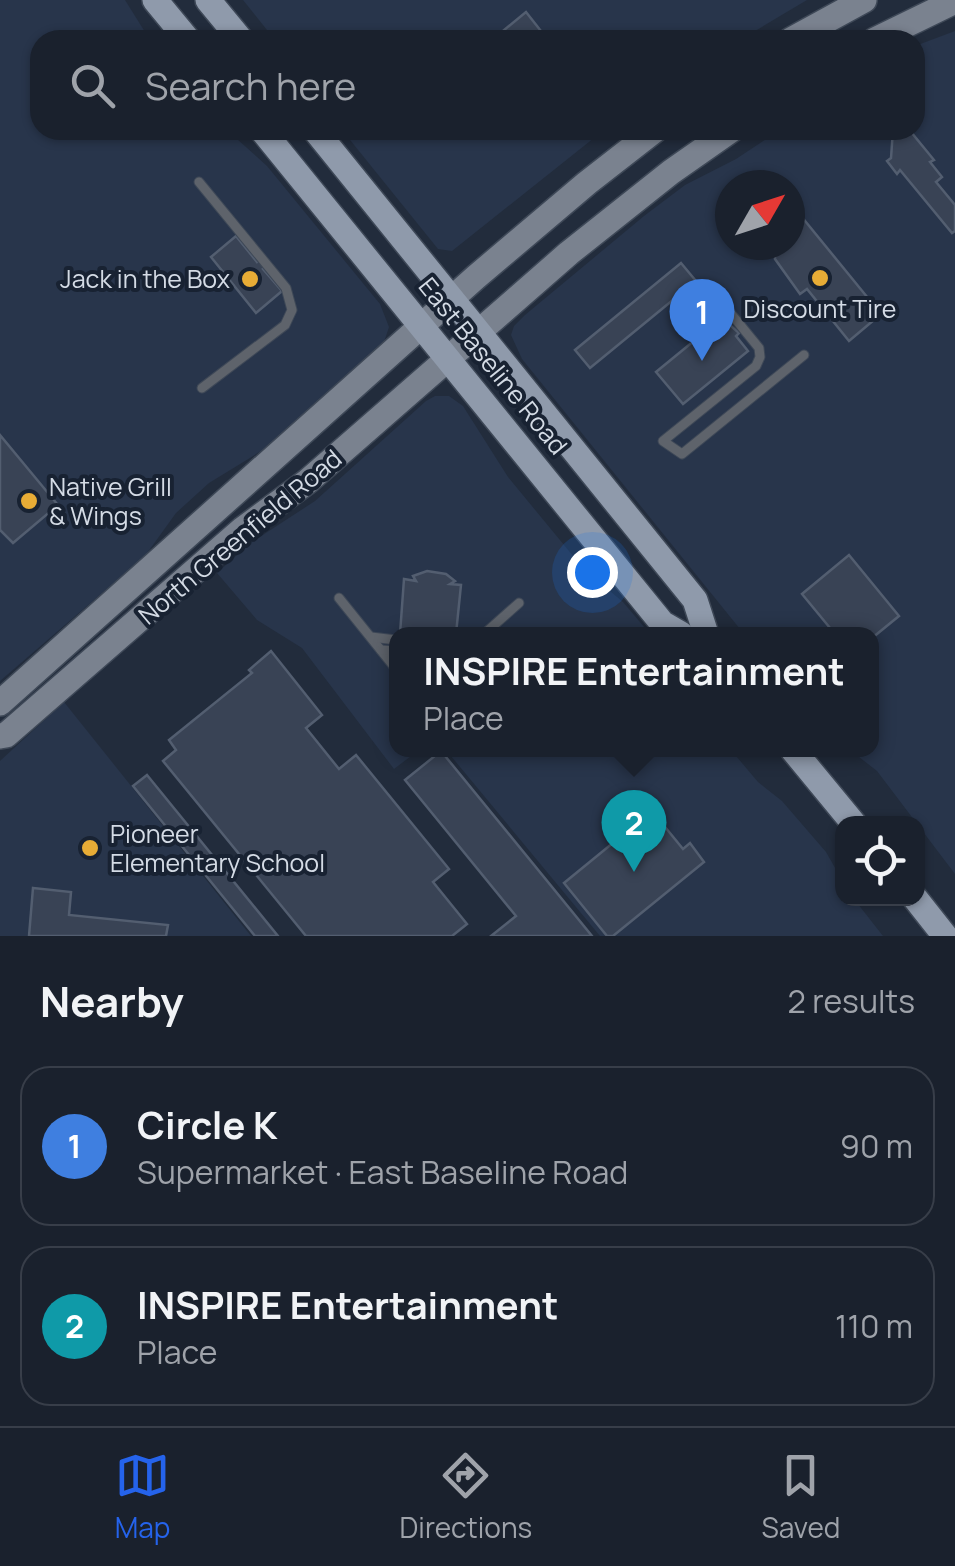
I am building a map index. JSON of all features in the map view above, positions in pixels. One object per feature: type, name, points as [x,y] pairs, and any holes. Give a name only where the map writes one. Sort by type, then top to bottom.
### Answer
[{"type":"main road","points":[[155,0],[180,30]]},
{"type":"main road","points":[[208,0],[233,30]]},
{"type":"main road","points":[[810,30],[864,0]]},
{"type":"main road","points":[[896,30],[955,1]]},
{"type":"main road","name":"East Baseline Road","points":[[270,140],[662,623],[669,627]]},
{"type":"main road","name":"East Baseline Road","points":[[323,140],[695,600],[704,627]]},
{"type":"main road","name":"North Greenfield Road","points":[[0,703],[452,299],[574,193],[642,140]]},
{"type":"main road","name":"North Greenfield Road","points":[[0,736],[6,735],[209,560],[308,481],[625,207],[717,140]]},
{"type":"main road","points":[[180,542],[209,560]]},
{"type":"main road","points":[[67,644],[96,658]]},
{"type":"main road","points":[[799,757],[847,816]]},
{"type":"main road","points":[[922,906],[946,936]]},
{"type":"lane","points":[[198,182],[291,298],[291,317],[285,325],[202,388]]},
{"type":"lane","points":[[710,288],[759,348],[760,357],[756,366],[663,442],[682,454],[804,355]]},
{"type":"lane","points":[[339,598],[389,659]]},
{"type":"lane","points":[[492,627],[520,603]]},
{"type":"lane","points":[[371,638],[389,639]]},
{"type":"lane","points":[[381,650],[389,651]]},
{"type":"shaded area","points":[[0,0],[125,0],[144,30],[30,30],[30,140],[238,140],[267,166],[380,304],[389,327],[384,342],[266,448],[209,483],[176,513],[145,556],[0,681]]},
{"type":"shaded area","points":[[243,0],[807,0],[757,30],[267,30]]},
{"type":"shaded area","points":[[955,31],[955,874],[925,834],[925,816],[911,816],[877,771],[859,757],[879,757],[879,627],[738,627],[522,359],[511,335],[525,315],[685,185],[765,140],[925,140],[925,42]]},
{"type":"shaded area","points":[[350,140],[591,140],[452,251],[438,249]]},
{"type":"shaded area","points":[[449,396],[463,406],[508,477],[583,568],[623,602],[644,627],[389,627],[389,757],[410,757],[394,769],[302,648],[257,620],[217,573],[249,544],[315,501],[426,401]]},
{"type":"shaded area","name":"Pioneer Elementary School","points":[[64,702],[251,936],[0,936],[0,761]]},
{"type":"shaded area","points":[[452,757],[737,757],[826,852],[835,868],[835,906],[859,906],[883,936],[600,936]]},
{"type":"building","points":[[526,12],[540,30],[504,30]]},
{"type":"building","points":[[892,140],[918,140],[942,177],[936,182],[955,205],[955,231],[952,233],[900,170],[897,174],[887,161],[891,158]]},
{"type":"building","name":"Discount Tire","points":[[805,221],[881,314],[849,341],[807,289],[800,294],[776,260],[805,260]]},
{"type":"building","name":"Jack in the Box","points":[[236,236],[266,267],[263,269],[282,291],[256,313],[211,257]]},
{"type":"building","points":[[681,263],[696,281],[590,368],[575,350]]},
{"type":"building","points":[[722,318],[739,333],[736,336],[748,351],[683,404],[656,372]]},
{"type":"building","points":[[0,435],[58,505],[13,543],[0,530]]},
{"type":"building","points":[[849,555],[899,616],[879,632],[879,627],[829,627],[802,594]]},
{"type":"building","points":[[427,571],[446,574],[455,581],[450,584],[461,585],[457,627],[401,627],[404,579],[416,581],[413,576]]},
{"type":"building","points":[[271,651],[322,715],[306,728],[339,769],[356,755],[449,869],[433,882],[467,924],[452,936],[306,936],[163,761],[176,750],[169,740],[252,673],[249,670]]},
{"type":"building","points":[[434,757],[446,757],[592,936],[491,936],[516,916],[405,780]]},
{"type":"building","points":[[147,775],[278,936],[255,936],[133,786]]},
{"type":"building","points":[[652,811],[683,849],[690,843],[704,862],[613,936],[607,936],[564,883]]},
{"type":"building","points":[[33,888],[71,892],[69,915],[168,925],[166,936],[29,936]]},
{"type":"place","name":"Discount Tire","points":[[820,278]]},
{"type":"place","name":"Jack in the Box","points":[[250,279]]},
{"type":"place","name":"Circle K","points":[[702,361]]},
{"type":"place","name":"Native Grill & Wings","points":[[29,501]]},
{"type":"place","name":"Pioneer Elementary School","points":[[90,848]]},
{"type":"place","name":"INSPIRE Entertainment","points":[[634,872]]}]
